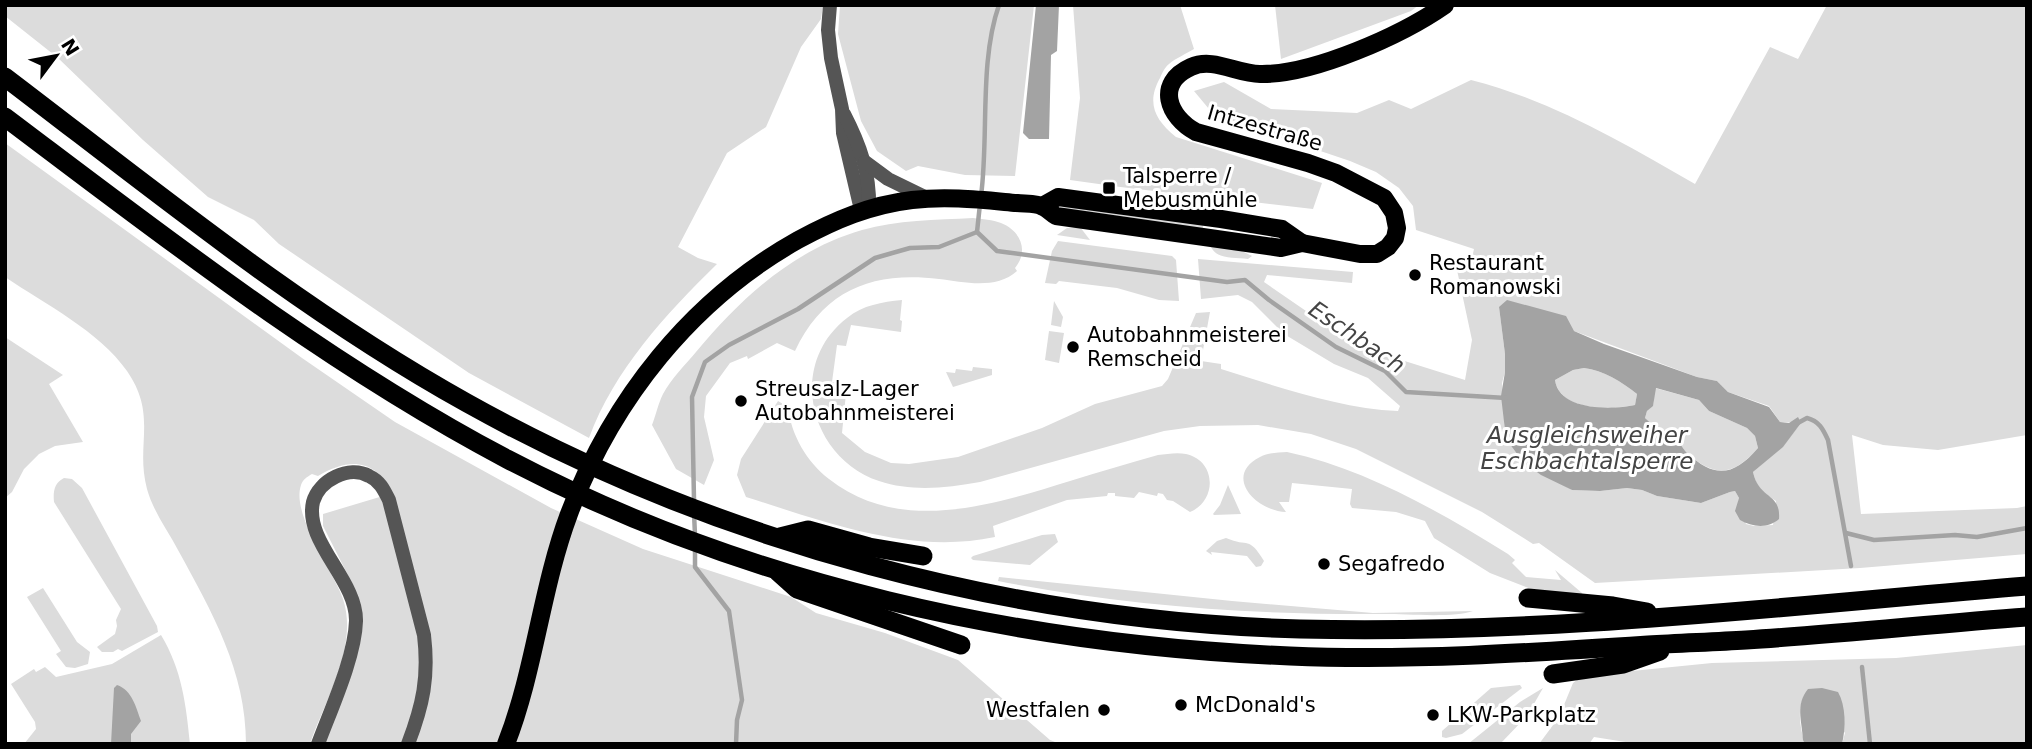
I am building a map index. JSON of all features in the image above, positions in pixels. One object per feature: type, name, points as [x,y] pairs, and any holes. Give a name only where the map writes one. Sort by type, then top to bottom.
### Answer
[{"type":"highway","points":[[5,77],[240,254],[407,368],[467,404],[678,502],[878,567],[958,587],[1096,612],[1297,629],[1497,627],[1676,617],[2027,586]]},
{"type":"highway","points":[[5,117],[222,280],[321,348],[392,394],[511,461],[667,530],[736,556],[869,595],[1004,625],[1109,641],[1294,656],[1499,655],[1745,640],[2027,617]]},
{"type":"highway","points":[[779,537],[808,530],[869,547],[923,556]]},
{"type":"highway","points":[[772,567],[797,589],[961,645]]},
{"type":"highway","points":[[1528,598],[1613,606],[1676,617]]},
{"type":"highway","points":[[1553,674],[1623,664],[1682,643]]},
{"type":"main road","name":"Intzestraße","points":[[928,198],[981,199],[1042,206],[1056,216],[1281,248],[1302,243],[1369,254],[1385,250],[1396,233],[1397,222],[1391,206],[1374,191],[1327,170],[1190,129],[1180,122],[1171,110],[1169,95],[1173,82],[1185,70],[1196,65],[1219,65],[1259,74],[1322,62],[1384,39],[1445,5]]},
{"type":"main road","points":[[506,744],[523,694],[557,551],[569,514],[600,443],[628,398],[671,343],[726,290],[784,248],[820,228],[865,209],[928,198]]},
{"type":"street","points":[[830,5],[828,30],[842,109],[843,133],[865,209]]},
{"type":"street","points":[[842,109],[865,162],[870,185],[865,209]]},
{"type":"street","points":[[865,162],[888,179],[928,198]]},
{"type":"street","points":[[318,744],[353,642],[356,620],[354,606],[346,588],[318,536],[313,519],[313,502],[320,489],[331,478],[355,472],[368,474],[380,483],[389,500],[424,635],[425,688],[408,744]]},
{"type":"shaded area","points":[[5,5],[823,5],[821,19],[801,47],[766,127],[727,153],[678,247],[717,264],[643,344],[612,389],[589,438],[469,373],[279,244],[254,220],[208,197],[143,140],[58,58],[5,16]]},
{"type":"shaded area","points":[[840,5],[1034,5],[1015,176],[965,175],[918,166],[906,171],[877,151],[861,121],[838,34]]},
{"type":"shaded area","points":[[1073,5],[1180,5],[1194,49],[1172,62],[1163,72],[1153,103],[1158,117],[1176,137],[1322,183],[1313,209],[1070,180],[1080,98]]},
{"type":"shaded area","points":[[1275,5],[1419,5],[1411,11],[1281,59]]},
{"type":"shaded area","points":[[1827,5],[2027,5],[2027,435],[1938,450],[1883,445],[1852,435],[1861,514],[2027,506],[2027,554],[1860,568],[1595,583],[1539,543],[1533,544],[1482,512],[1356,449],[1311,434],[1258,425],[1200,426],[1164,431],[980,482],[929,488],[904,487],[879,481],[855,469],[836,452],[822,432],[814,408],[812,384],[817,360],[828,338],[847,318],[860,310],[880,303],[902,300],[901,332],[851,325],[846,346],[837,345],[832,382],[842,383],[841,391],[846,393],[842,433],[865,452],[891,463],[909,464],[958,457],[1042,428],[1095,404],[1162,386],[1168,379],[1196,313],[1210,312],[1201,361],[1221,364],[1221,369],[1309,396],[1353,406],[1398,411],[1400,406],[1368,378],[1334,364],[1284,334],[1252,302],[1238,295],[1201,299],[1198,259],[1353,272],[1352,283],[1267,275],[1264,282],[1357,346],[1465,380],[1472,340],[1457,270],[1471,262],[1474,249],[1416,230],[1413,206],[1399,188],[1376,172],[1214,115],[1194,91],[1224,82],[1271,109],[1357,113],[1389,100],[1411,109],[1471,80],[1559,111],[1695,184],[1770,47],[1798,59]],"holes":[[[1499,307],[1574,331],[1697,377],[1717,381],[1728,392],[1769,406],[1780,422],[1801,423],[1783,446],[1753,472],[1761,489],[1776,501],[1773,525],[1746,524],[1735,491],[1701,503],[1627,488],[1572,490],[1523,462],[1509,443],[1505,430],[1502,383],[1505,354]]]},
{"type":"shaded area","points":[[5,143],[395,422],[551,508],[643,549],[791,597],[816,613],[885,633],[958,660],[1050,740],[1060,744],[324,744],[332,721],[356,591],[323,526],[323,514],[393,493],[378,473],[369,467],[350,464],[318,476],[308,476],[302,483],[300,497],[307,527],[338,587],[347,616],[344,652],[333,687],[310,744],[246,744],[240,692],[225,643],[147,489],[143,458],[144,416],[136,387],[127,371],[102,343],[5,277]]},
{"type":"shaded area","points":[[1068,206],[1203,224],[1203,229],[1058,209]]},
{"type":"shaded area","points":[[973,218],[998,222],[1014,231],[1022,248],[1022,255],[1015,268],[1017,271],[1009,277],[990,283],[915,277],[893,278],[853,289],[821,312],[795,351],[777,343],[748,359],[747,356],[730,363],[706,396],[704,417],[714,460],[704,485],[676,469],[652,425],[661,398],[670,383],[713,332],[770,278],[813,250],[862,230],[903,222]]},
{"type":"shaded area","points":[[1080,227],[1090,240],[1057,235],[1067,228]]},
{"type":"shaded area","points":[[1058,241],[1172,256],[1176,260],[1179,301],[1159,300],[1117,288],[1059,281],[1056,284],[1045,283],[1052,251]]},
{"type":"shaded area","points":[[1210,245],[1238,249],[1252,256],[1248,259],[1226,257],[1216,253]]},
{"type":"shaded area","points":[[1054,301],[1063,317],[1061,327],[1051,325]]},
{"type":"shaded area","points":[[1049,331],[1064,333],[1059,363],[1045,360]]},
{"type":"shaded area","points":[[5,337],[63,375],[49,384],[83,442],[55,446],[39,454],[24,469],[12,492],[5,498]]},
{"type":"shaded area","points":[[973,367],[992,369],[992,375],[953,387],[946,372],[955,373],[956,369],[972,371]]},
{"type":"shaded area","points":[[1584,368],[1605,374],[1637,394],[1635,405],[1601,408],[1566,398],[1555,380],[1573,370]]},
{"type":"shaded area","points":[[1655,388],[1699,400],[1709,411],[1747,428],[1755,436],[1758,448],[1733,468],[1716,470],[1707,467],[1687,453],[1673,435],[1645,418],[1653,405]]},
{"type":"shaded area","points":[[778,401],[788,407],[796,438],[821,472],[857,496],[886,506],[916,511],[979,506],[1158,455],[1176,453],[1186,454],[1204,464],[1210,482],[1209,491],[1199,507],[1190,512],[1158,493],[1157,496],[1139,492],[1134,498],[1108,493],[1107,496],[1067,500],[993,526],[995,537],[963,541],[931,542],[869,533],[746,497],[737,475],[741,459]]},
{"type":"shaded area","points":[[1287,452],[1345,469],[1402,494],[1508,554],[1515,560],[1512,563],[1526,577],[1561,580],[1555,570],[1582,593],[1583,597],[1534,590],[1490,573],[1434,538],[1425,521],[1396,512],[1352,508],[1352,489],[1292,483],[1289,502],[1279,502],[1286,512],[1263,505],[1247,491],[1244,473],[1249,464],[1260,457],[1270,453]]},
{"type":"shaded area","points":[[64,478],[72,479],[82,488],[157,626],[158,632],[122,651],[118,649],[102,652],[97,647],[115,634],[116,620],[121,609],[54,502],[55,488]]},
{"type":"shaded area","points":[[1228,485],[1241,514],[1214,515],[1213,514]]},
{"type":"shaded area","points":[[1055,534],[1058,542],[1030,565],[971,558],[1042,535]]},
{"type":"shaded area","points":[[1226,538],[1255,548],[1264,561],[1261,566],[1256,567],[1247,556],[1211,552],[1212,555],[1206,551],[1217,541]]},
{"type":"shaded area","points":[[999,577],[1373,613],[1473,611],[1443,615],[1238,611],[1094,597],[998,581]]},
{"type":"shaded area","points":[[43,588],[77,642],[90,652],[88,664],[75,668],[66,667],[56,654],[61,651],[27,597]]},
{"type":"shaded area","points":[[161,635],[178,674],[185,701],[190,744],[24,744],[36,729],[35,722],[11,684],[34,669],[36,672],[45,667],[56,677],[112,664]]},
{"type":"shaded area","points":[[2027,645],[2027,744],[1842,744],[1845,733],[1809,689],[1800,708],[1805,744],[1638,744],[1594,737],[1589,744],[1539,744],[1559,717],[1573,683],[1582,676],[1712,663],[1896,658]]},
{"type":"shaded area","points":[[1520,685],[1522,688],[1462,734],[1442,737],[1442,731],[1491,688]]},
{"type":"shaded area","points":[[1543,688],[1527,716],[1500,744],[1468,744],[1520,702]]},
{"type":"water","points":[[1036,5],[1059,5],[1057,51],[1051,55],[1049,139],[1029,139],[1023,133]]},
{"type":"water","name":"Ausgleichsweiher Eschbachtalsperre","points":[[1507,300],[1566,316],[1574,331],[1697,377],[1717,381],[1728,392],[1769,407],[1780,422],[1789,423],[1798,417],[1801,423],[1783,447],[1753,472],[1760,487],[1777,504],[1779,519],[1760,526],[1740,520],[1735,511],[1739,498],[1735,491],[1701,503],[1627,488],[1572,490],[1541,475],[1523,462],[1509,443],[1505,430],[1501,396],[1505,354],[1499,307]],"holes":[[[1584,368],[1605,374],[1637,394],[1635,405],[1613,408],[1588,406],[1566,398],[1555,380],[1573,370]],[[1656,388],[1699,400],[1709,411],[1747,428],[1755,436],[1758,448],[1732,469],[1724,471],[1707,467],[1687,453],[1673,435],[1645,418],[1647,411],[1653,406]]]},
{"type":"water","points":[[117,685],[130,695],[141,721],[131,734],[131,744],[111,744],[114,688]]},
{"type":"water","points":[[1822,688],[1838,692],[1841,698],[1844,717],[1842,744],[1805,744],[1803,740],[1800,713],[1804,695],[1808,689]]},
{"type":"waterway","name":"Eschbach","points":[[981,196],[989,50],[999,5]]},
{"type":"waterway","name":"Eschbach","points":[[980,204],[977,232],[997,251],[1227,282],[1245,280],[1336,347],[1385,371],[1406,392],[1506,398]]},
{"type":"waterway","points":[[694,500],[692,397],[705,362],[729,345],[798,309],[875,258],[910,248],[939,247],[977,232]]},
{"type":"waterway","name":"Eschbach","points":[[1796,424],[1807,418],[1811,419],[1820,426],[1828,440],[1851,566]]},
{"type":"waterway","points":[[694,513],[695,535]]},
{"type":"waterway","points":[[1846,533],[1874,540],[1955,535],[1977,537],[2027,528]]},
{"type":"waterway","points":[[695,548],[695,567],[729,611],[742,700],[737,720],[736,744]]},
{"type":"waterway","name":"Eschbach","points":[[1862,667],[1870,744]]},
{"type":"place","name":"Talsperre / Mebusmühle","points":[[1109,188]]},
{"type":"place","name":"Restaurant Romanowski","points":[[1415,275]]},
{"type":"place","name":"Autobahnmeisterei Remscheid","points":[[1073,347]]},
{"type":"place","name":"Streusalz-Lager Autobahnmeisterei","points":[[741,401]]},
{"type":"place","name":"Segafredo","points":[[1324,564]]},
{"type":"place","name":"McDonald's","points":[[1181,705]]},
{"type":"place","name":"Westfalen","points":[[1104,710]]},
{"type":"place","name":"LKW-Parkplatz","points":[[1433,715]]}]
